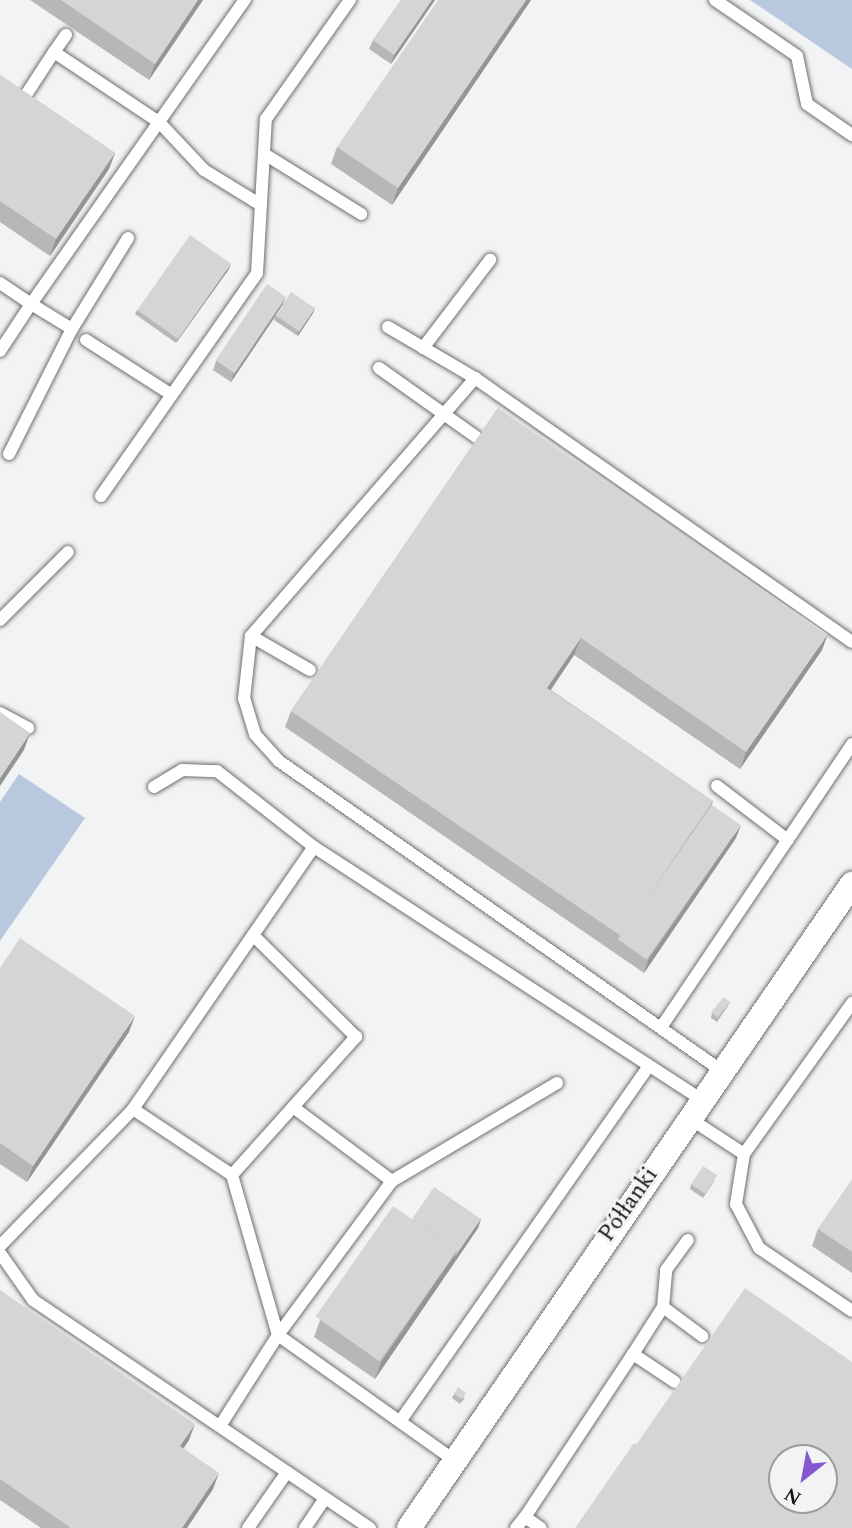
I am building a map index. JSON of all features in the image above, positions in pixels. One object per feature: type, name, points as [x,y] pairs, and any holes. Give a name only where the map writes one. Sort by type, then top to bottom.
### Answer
[{"type":"street","name":"Półłanki","points":[[409,1528],[852,884]]},
{"type":"lane","points":[[0,351],[245,0]]},
{"type":"lane","points":[[101,496],[169,393],[257,273],[266,155],[266,119],[350,0]]},
{"type":"lane","points":[[715,0],[797,56],[807,104],[852,135]]},
{"type":"lane","points":[[22,101],[66,36]]},
{"type":"lane","points":[[54,52],[159,122],[204,170],[261,205]]},
{"type":"lane","points":[[266,155],[361,214]]},
{"type":"lane","points":[[9,454],[72,329],[128,238]]},
{"type":"lane","points":[[423,348],[491,260]]},
{"type":"lane","points":[[0,283],[72,329]]},
{"type":"lane","points":[[387,327],[475,378],[852,642]]},
{"type":"lane","points":[[86,340],[169,393]]},
{"type":"lane","points":[[379,368],[476,437]]},
{"type":"lane","points":[[475,378],[251,636],[244,699],[255,734],[279,761],[662,1026],[722,1071]]},
{"type":"lane","points":[[0,620],[68,552]]},
{"type":"lane","points":[[251,636],[310,670]]},
{"type":"lane","points":[[0,713],[28,728]]},
{"type":"lane","points":[[662,1026],[852,744]]},
{"type":"lane","points":[[154,787],[182,770],[217,771],[314,847],[649,1066],[744,1154]]},
{"type":"lane","points":[[717,786],[788,840]]},
{"type":"lane","points":[[0,1246],[133,1109],[314,847]]},
{"type":"lane","points":[[232,1175],[356,1037],[254,935]]},
{"type":"lane","points":[[852,1003],[744,1154],[736,1204],[759,1248],[852,1311]]},
{"type":"lane","points":[[401,1420],[649,1066]]},
{"type":"lane","points":[[220,1426],[278,1335],[392,1181],[557,1083]]},
{"type":"lane","points":[[293,1107],[392,1181]]},
{"type":"lane","points":[[133,1109],[232,1175],[278,1335],[454,1460]]},
{"type":"lane","points":[[516,1528],[663,1307],[666,1270],[688,1240]]},
{"type":"lane","points":[[0,1253],[33,1300],[370,1528]]},
{"type":"lane","points":[[663,1307],[702,1336]]},
{"type":"lane","points":[[634,1354],[675,1382]]},
{"type":"lane","points":[[248,1528],[287,1472]]},
{"type":"lane","points":[[305,1528],[325,1498]]},
{"type":"lane","points":[[524,1517],[541,1528]]},
{"type":"shaded area","points":[[750,0],[852,0],[852,69]]},
{"type":"shaded area","points":[[19,774],[85,818],[0,941],[0,802]]},
{"type":"building","points":[[61,0],[198,0],[155,64]]},
{"type":"building","points":[[401,0],[432,0],[394,55],[373,40]]},
{"type":"building","points":[[438,0],[526,0],[398,188],[337,147]]},
{"type":"building","points":[[0,75],[115,153],[56,239],[0,201]]},
{"type":"building","points":[[190,235],[231,264],[178,339],[137,310]]},
{"type":"building","points":[[267,284],[286,297],[235,373],[216,360]]},
{"type":"building","points":[[291,292],[315,308],[299,331],[275,315]]},
{"type":"building","points":[[498,408],[828,634],[746,752],[581,638],[547,688],[713,801],[621,936],[291,711]]},
{"type":"building","points":[[0,712],[30,733],[0,778]]},
{"type":"building","points":[[712,805],[741,825],[647,959],[618,939]]},
{"type":"building","points":[[20,938],[135,1016],[33,1166],[0,1143],[0,968]]},
{"type":"building","points":[[724,997],[730,1002],[717,1017],[711,1012]]},
{"type":"building","points":[[703,1166],[717,1175],[705,1194],[691,1184]]},
{"type":"building","points":[[852,1180],[852,1252],[818,1229]]},
{"type":"building","points":[[434,1187],[481,1219],[454,1258],[457,1251],[412,1219]]},
{"type":"building","points":[[393,1206],[457,1251],[379,1361],[316,1317]]},
{"type":"building","points":[[745,1288],[852,1362],[852,1528],[757,1528],[636,1445]]},
{"type":"building","points":[[0,1290],[195,1424],[180,1446],[219,1473],[182,1528],[71,1528],[0,1479]]},
{"type":"building","points":[[458,1387],[466,1393],[462,1399],[454,1394]]},
{"type":"building","points":[[634,1443],[757,1528],[575,1528]]}]
